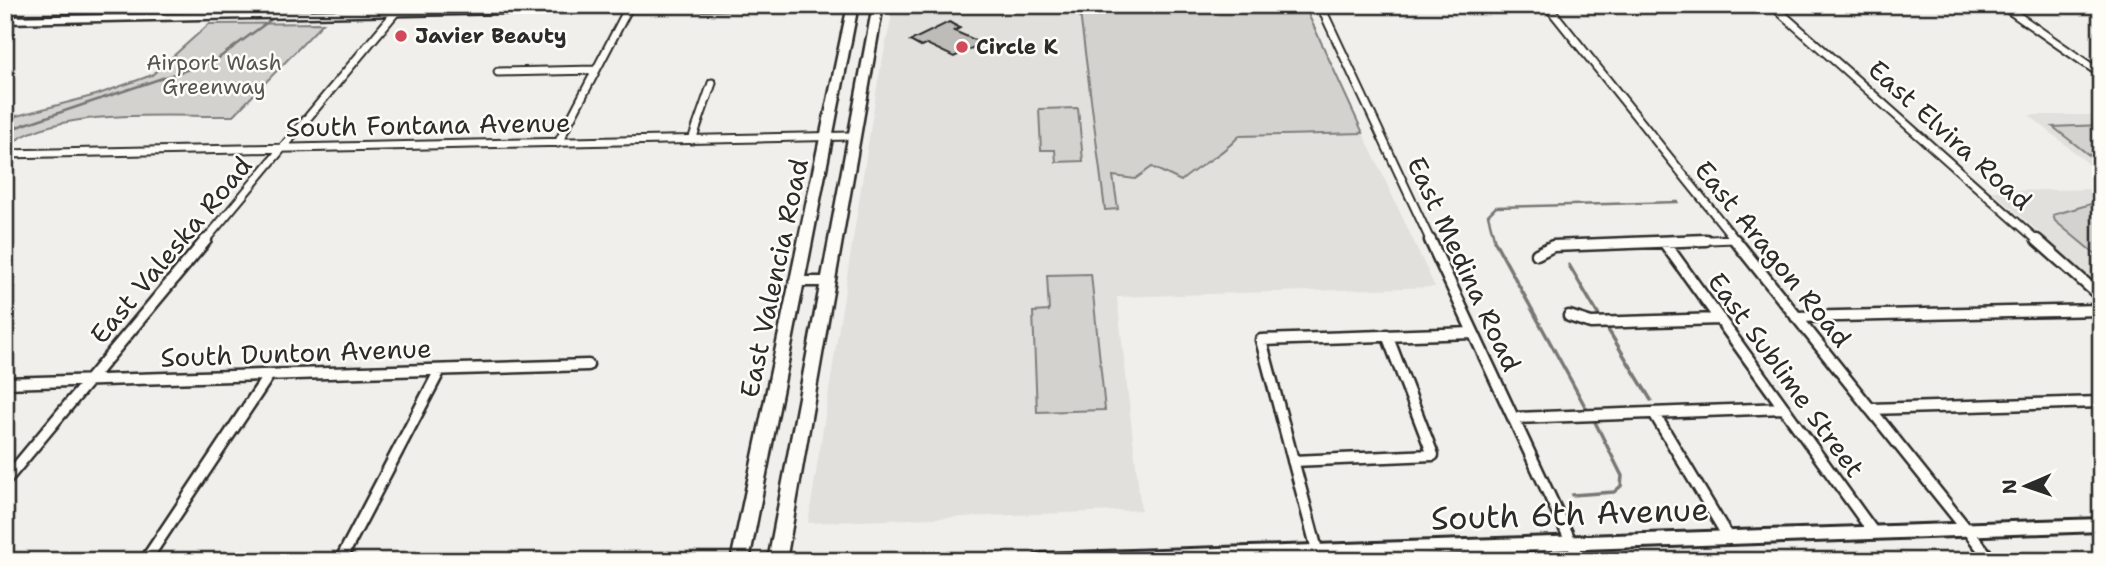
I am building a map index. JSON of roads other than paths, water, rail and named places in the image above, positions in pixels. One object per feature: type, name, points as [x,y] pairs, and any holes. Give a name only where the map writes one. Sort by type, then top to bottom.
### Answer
[{"type":"main road","points":[[5,20],[762,5]]},
{"type":"main road","name":"East Valencia Road","points":[[740,561],[829,136],[853,5]]},
{"type":"main road","name":"East Valencia Road","points":[[777,561],[852,136],[878,5]]},
{"type":"main road","points":[[798,282],[826,281]]},
{"type":"street","name":"East Medina Road","points":[[1320,5],[1580,561]]},
{"type":"street","name":"East Aragon Road","points":[[1547,5],[1992,561]]},
{"type":"street","name":"East Elvira Road","points":[[1772,5],[2101,297]]},
{"type":"street","points":[[2002,5],[2101,74]]},
{"type":"street","points":[[558,143],[628,9]]},
{"type":"street","name":"East Valeska Road","points":[[5,481],[395,13]]},
{"type":"street","points":[[498,72],[596,70]]},
{"type":"street","points":[[692,140],[712,83]]},
{"type":"street","name":"South Fontana Avenue","points":[[5,154],[852,136]]},
{"type":"street","points":[[1537,254],[1553,246],[1734,239]]},
{"type":"street","name":"East Sublime Street","points":[[1664,242],[1874,533]]},
{"type":"street","points":[[1796,317],[2101,310]]},
{"type":"street","points":[[1569,316],[1591,323],[1720,319]]},
{"type":"street","points":[[1317,550],[1261,340],[1473,333]]},
{"type":"street","points":[[1293,461],[1433,456],[1387,335]]},
{"type":"street","name":"South Dunton Avenue","points":[[5,383],[588,365]]},
{"type":"street","points":[[340,561],[440,370]]},
{"type":"street","points":[[145,561],[269,375]]},
{"type":"street","points":[[1870,409],[2101,402]]},
{"type":"street","points":[[1513,418],[1784,408]]},
{"type":"street","points":[[1654,413],[1728,537]]},
{"type":"street","name":"South 6th Avenue","points":[[1041,561],[2101,525]]},
{"type":"waterway","points":[[5,131],[216,60],[291,5]]},
{"type":"waterway","points":[[1495,242],[1488,215],[1496,207],[1678,202]]},
{"type":"waterway","points":[[1495,242],[1586,408]]},
{"type":"waterway","points":[[1569,265],[1599,316]]},
{"type":"waterway","points":[[1607,328],[1651,400]]},
{"type":"waterway","points":[[1572,495],[1614,492],[1621,486],[1622,476],[1595,422]]},
{"type":"place","name":"Javier Beauty","points":[[401,36]]},
{"type":"place","name":"Circle K","points":[[962,47]]},
{"type":"park label","name":"Airport Wash Greenway","points":[[214,75]]}]
